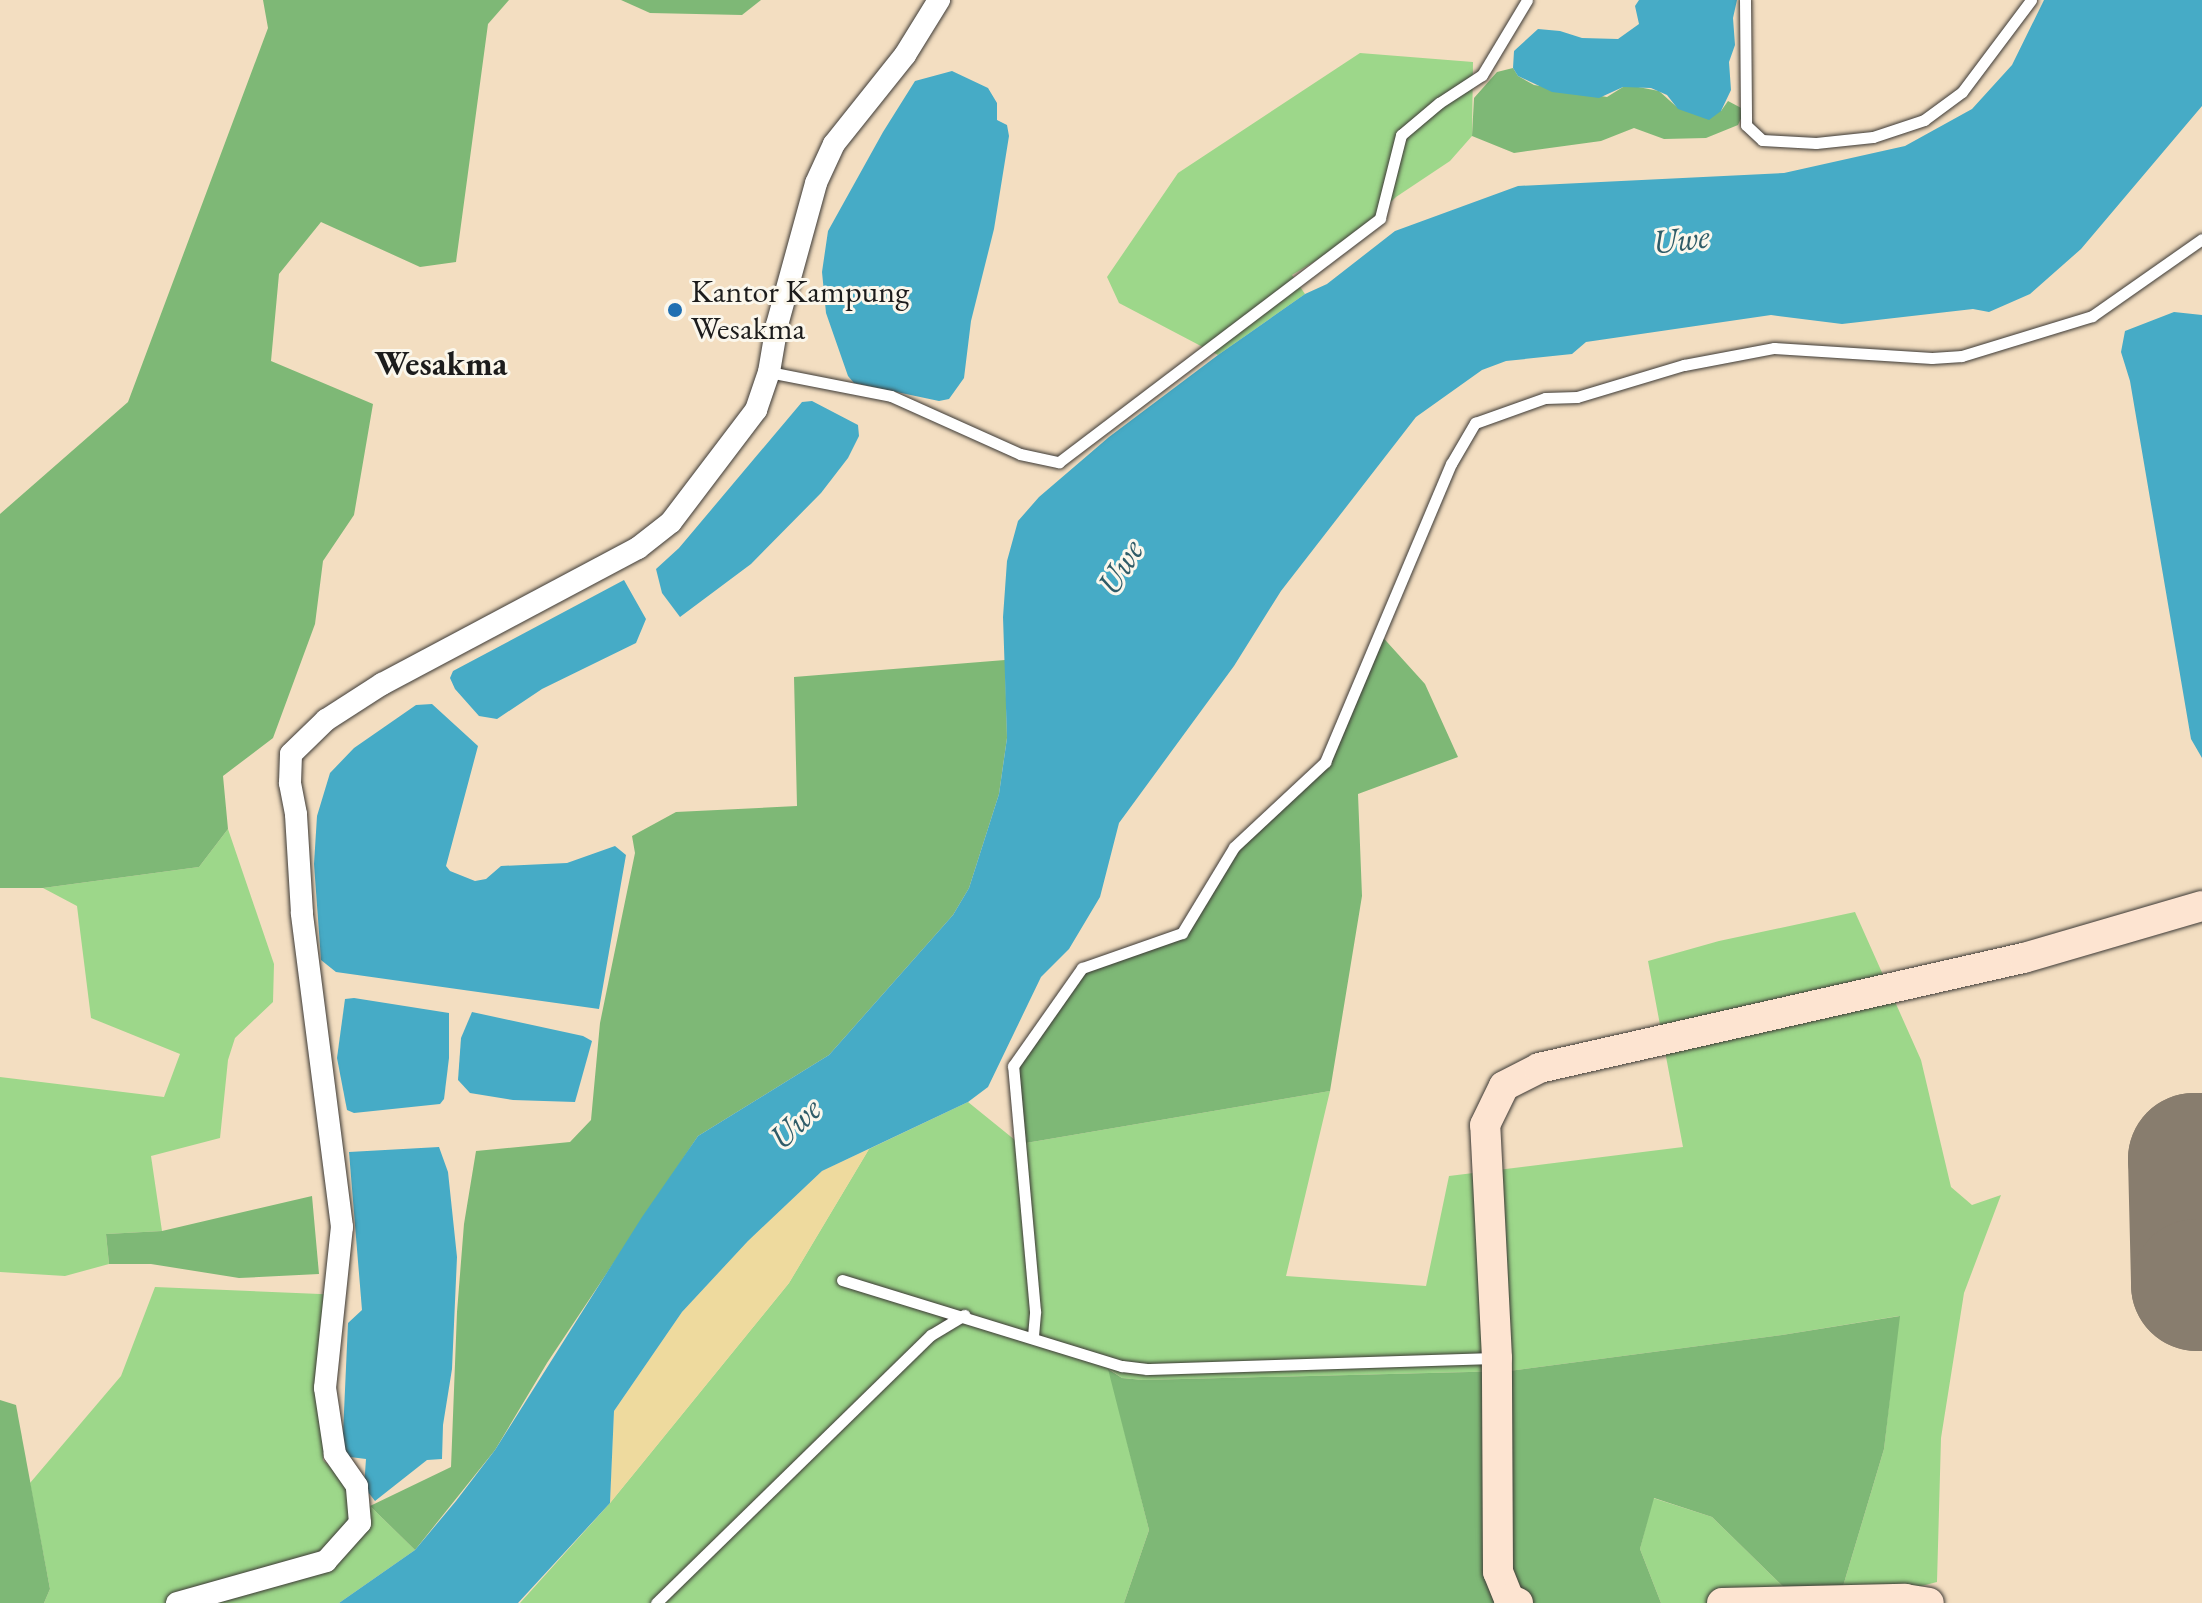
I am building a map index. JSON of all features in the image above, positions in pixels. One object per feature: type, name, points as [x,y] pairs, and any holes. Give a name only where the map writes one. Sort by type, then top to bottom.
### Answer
[{"type":"main road","points":[[1518,1603],[1509,1599],[1498,1572],[1497,1358],[1485,1125],[1504,1086],[1539,1068],[2024,958],[2202,906]]},
{"type":"main road","points":[[1722,1603],[1905,1599],[1929,1603]]},
{"type":"street","points":[[177,1603],[326,1561],[360,1523],[357,1486],[335,1454],[325,1388],[340,1269],[342,1227],[302,913],[296,814],[290,783],[291,754],[326,720],[382,684],[638,548],[671,522],[756,410],[769,372],[777,325],[816,183],[834,144],[905,55],[939,0]]},
{"type":"lane","points":[[769,372],[891,396],[1020,454],[1059,462],[1380,218],[1401,135],[1439,103],[1482,75],[1527,0]]},
{"type":"lane","points":[[1745,0],[1746,125],[1762,140],[1816,143],[1873,137],[1924,120],[1962,92],[2031,0]]},
{"type":"lane","points":[[1033,1336],[1035,1311],[1013,1066],[1082,968],[1182,933],[1234,847],[1325,762],[1444,478],[1475,423],[1545,398],[1577,397],[1670,369],[1774,348],[1932,358],[1962,356],[2092,316],[2202,239]]},
{"type":"lane","points":[[842,1280],[1033,1336],[1122,1366],[1147,1369],[1497,1358]]},
{"type":"lane","points":[[656,1603],[931,1335],[964,1315]]},
{"type":"green space","points":[[263,0],[509,0],[488,24],[456,262],[420,267],[321,222],[279,274],[271,361],[373,404],[354,515],[323,561],[315,624],[273,738],[223,776],[228,829],[199,867],[43,888],[0,888],[0,514],[128,402],[268,28]]},
{"type":"green space","points":[[621,0],[761,0],[742,15],[650,13]]},
{"type":"green space","points":[[1360,53],[1473,62],[1472,136],[1450,161],[1396,197],[1352,239],[1292,275],[1305,294],[1218,355],[1119,303],[1107,277],[1178,173]]},
{"type":"green space","points":[[1513,68],[1518,76],[1534,85],[1607,97],[1623,87],[1633,86],[1659,91],[1679,109],[1721,111],[1728,101],[1745,110],[1738,125],[1706,138],[1664,139],[1634,128],[1601,141],[1514,153],[1472,136],[1474,98],[1497,72]]},
{"type":"green space","points":[[1378,632],[1425,684],[1458,757],[1358,794],[1362,896],[1330,1091],[1020,1144],[1013,1066],[1082,968],[1182,933],[1234,847],[1325,762]]},
{"type":"green space","points":[[1005,660],[1007,738],[999,794],[969,888],[953,915],[829,1055],[698,1136],[547,1363],[495,1450],[415,1550],[370,1506],[451,1467],[457,1312],[464,1224],[476,1151],[570,1142],[591,1120],[600,1023],[635,853],[632,836],[676,812],[797,806],[794,677]]},
{"type":"green space","points":[[228,829],[274,964],[273,1002],[235,1038],[228,1060],[220,1138],[151,1156],[162,1231],[106,1234],[109,1264],[65,1276],[0,1272],[0,1077],[164,1097],[180,1054],[91,1018],[77,906],[43,888],[199,867]]},
{"type":"green space","points":[[1855,912],[1921,1060],[1951,1187],[1972,1205],[2001,1195],[1964,1293],[1941,1438],[1937,1582],[1855,1603],[1838,1603],[1884,1449],[1899,1316],[1782,1335],[1509,1371],[1143,1380],[1122,1378],[1109,1369],[1149,1530],[1124,1603],[520,1603],[610,1503],[789,1283],[869,1149],[968,1102],[1020,1144],[1330,1091],[1286,1276],[1426,1286],[1449,1176],[1683,1147],[1648,961],[1719,941]]},
{"type":"green space","points":[[312,1196],[319,1274],[239,1278],[151,1264],[109,1264],[106,1234],[162,1231]]},
{"type":"green space","points":[[155,1287],[344,1295],[323,1460],[415,1550],[339,1603],[44,1603],[50,1589],[30,1483],[121,1376]]},
{"type":"green space","points":[[1900,1316],[1884,1449],[1838,1603],[1800,1603],[1712,1517],[1654,1498],[1640,1549],[1661,1603],[1124,1603],[1149,1530],[1108,1369],[1122,1378],[1143,1380],[1509,1371]]},
{"type":"green space","points":[[0,1400],[16,1405],[50,1589],[44,1603],[0,1603]]},
{"type":"green space","points":[[1653,1498],[1712,1517],[1800,1603],[1661,1603],[1640,1549]]},
{"type":"sand","points":[[869,1149],[789,1283],[610,1503],[614,1411],[682,1312],[748,1241],[822,1171]]},
{"type":"water","points":[[1639,0],[1737,0],[1733,18],[1735,45],[1729,62],[1731,90],[1721,111],[1709,120],[1678,109],[1667,95],[1651,88],[1623,87],[1599,98],[1552,92],[1518,76],[1513,68],[1514,51],[1538,29],[1560,31],[1582,38],[1618,39],[1639,24],[1635,6]]},
{"type":"water","name":"Uwe","points":[[2044,0],[2202,0],[2202,106],[2081,249],[2030,294],[1989,312],[1973,309],[1842,324],[1771,315],[1586,342],[1572,354],[1506,361],[1482,370],[1416,417],[1281,591],[1234,666],[1119,823],[1100,897],[1069,949],[1041,977],[988,1087],[968,1102],[822,1171],[748,1241],[682,1312],[614,1411],[610,1503],[518,1603],[339,1603],[415,1550],[456,1501],[495,1450],[642,1217],[698,1136],[829,1055],[953,915],[969,888],[999,794],[1007,738],[1003,617],[1007,561],[1018,521],[1039,497],[1109,437],[1218,355],[1305,294],[1327,284],[1395,231],[1518,186],[1784,173],[1905,146],[1972,109],[2012,65]]},
{"type":"water","points":[[952,71],[988,88],[997,103],[997,120],[1007,125],[1009,136],[994,229],[971,321],[964,378],[949,399],[939,401],[854,383],[848,376],[826,313],[822,272],[828,231],[915,81]]},
{"type":"water","points":[[2174,312],[2202,315],[2202,758],[2191,739],[2130,381],[2121,352],[2125,331]]},
{"type":"water","points":[[812,401],[858,425],[859,436],[848,458],[821,493],[751,564],[680,617],[662,593],[656,569],[679,548],[802,402]]},
{"type":"water","points":[[624,580],[646,619],[636,643],[542,689],[497,719],[479,716],[455,689],[450,678],[453,671]]},
{"type":"water","points":[[432,704],[478,746],[446,866],[450,871],[475,881],[486,879],[501,866],[567,863],[615,846],[626,855],[599,1009],[336,972],[321,960],[314,864],[317,816],[330,773],[354,748],[416,705]]},
{"type":"water","points":[[345,999],[449,1013],[449,1058],[444,1099],[440,1104],[354,1113],[347,1110],[337,1058]]},
{"type":"water","points":[[472,1012],[583,1036],[592,1041],[575,1102],[513,1100],[470,1093],[458,1080],[461,1038]]},
{"type":"water","points":[[439,1147],[448,1172],[457,1257],[452,1369],[443,1425],[442,1459],[427,1460],[375,1501],[364,1487],[366,1459],[342,1456],[348,1323],[362,1310],[349,1152]]},
{"type":"runway","points":[[2202,1159],[2194,1159],[2197,1285],[2202,1285]]},
{"type":"place","name":"Kantor Kampung Wesakma","points":[[675,310]]},
{"type":"district","name":"Wesakma","points":[[441,364]]}]
